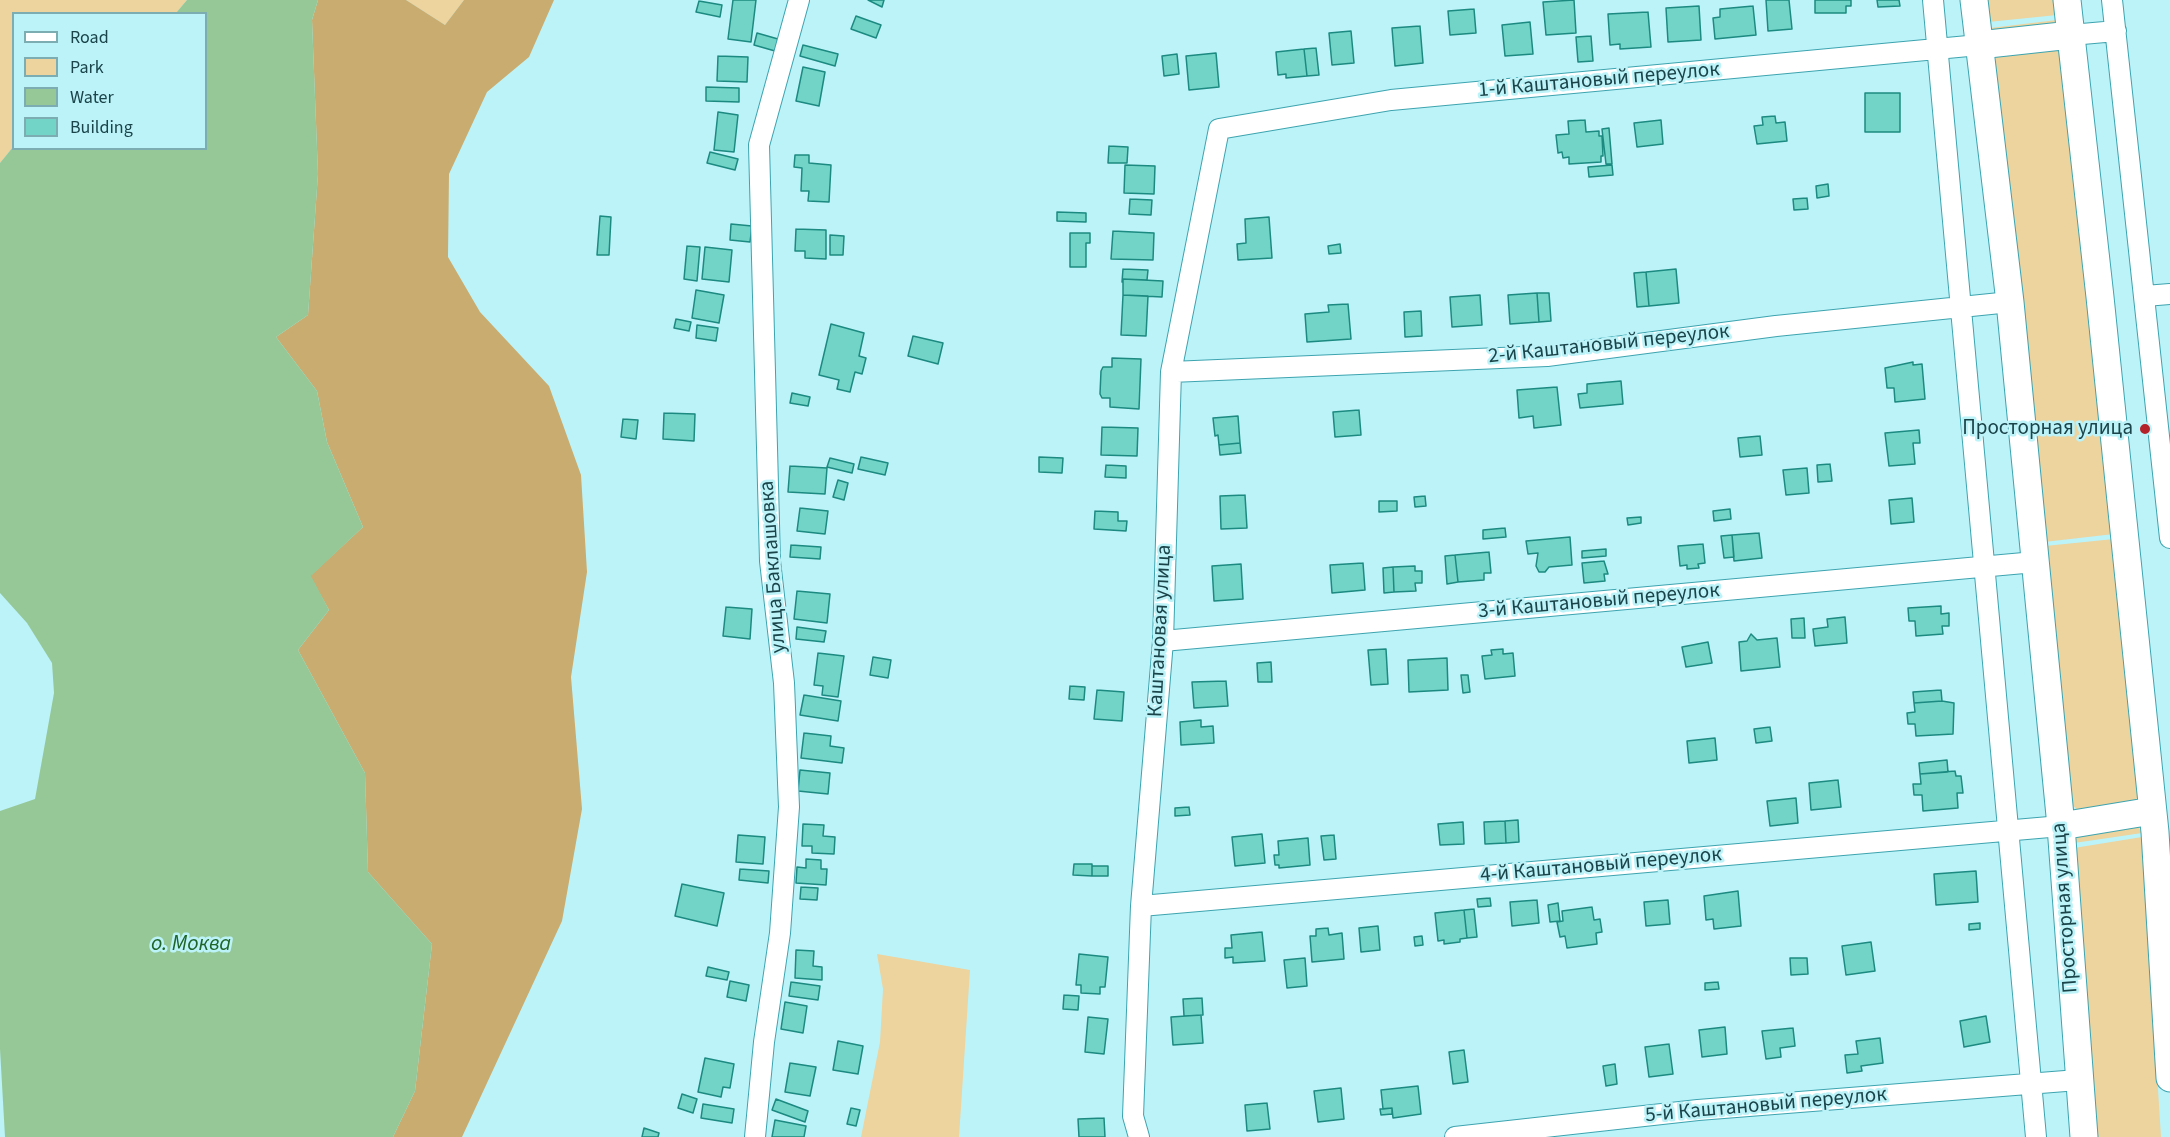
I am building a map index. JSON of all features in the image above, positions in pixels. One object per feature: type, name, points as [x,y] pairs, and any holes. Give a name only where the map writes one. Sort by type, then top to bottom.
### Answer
[{"type":"main road","name":"Просторная улица","points":[[1974,0],[2010,302],[2061,826],[2084,1137]]},
{"type":"main road","points":[[2067,0],[2123,513],[2161,809],[2170,1078]]},
{"type":"main road","points":[[1979,45],[2071,35]]},
{"type":"main road","points":[[2061,826],[2161,809]]},
{"type":"street","name":"улица Баклашовка","points":[[755,1137],[764,1042],[780,933],[789,807],[784,683],[770,561],[759,145],[799,0]]},
{"type":"street","points":[[1933,0],[2030,1084],[2037,1137]]},
{"type":"street","points":[[2112,0],[2170,538]]},
{"type":"street","points":[[2071,35],[2116,32]]},
{"type":"street","name":"1-й Каштановый переулок","points":[[1219,129],[1391,100],[1938,51],[1979,45]]},
{"type":"street","name":"Каштановая улица","points":[[1139,1137],[1133,1116],[1141,906],[1162,641],[1171,372],[1219,129]]},
{"type":"street","points":[[2145,296],[2170,294]]},
{"type":"street","name":"2-й Каштановый переулок","points":[[1171,372],[1546,356],[1776,326],[2010,302]]},
{"type":"street","name":"3-й Каштановый переулок","points":[[1162,641],[2035,562]]},
{"type":"street","name":"4-й Каштановый переулок","points":[[1141,906],[2061,826]]},
{"type":"street","name":"5-й Каштановый переулок","points":[[1455,1137],[1698,1110],[2078,1080]]},
{"type":"green space","points":[[0,0],[187,0],[177,12],[12,12],[12,148],[0,163]]},
{"type":"green space","points":[[406,0],[464,0],[445,25]]},
{"type":"green space","points":[[1985,0],[2055,0],[2057,15],[1988,22]]},
{"type":"green space","points":[[2057,20],[2056,25],[1993,33],[1990,28]]},
{"type":"green space","points":[[2057,50],[2060,53],[2114,534],[2044,542],[1993,64],[1997,56]]},
{"type":"green space","points":[[2114,539],[2138,796],[2136,800],[2078,811],[2070,802],[2045,546]]},
{"type":"green space","points":[[2137,825],[2142,833],[2074,843],[2077,835]]},
{"type":"green space","points":[[2142,837],[2161,1137],[2096,1137],[2074,848]]},
{"type":"green space","points":[[877,954],[970,970],[959,1137],[861,1137],[880,1042],[883,989]]},
{"type":"shaded area","points":[[318,0],[406,0],[445,25],[464,0],[554,0],[529,57],[487,92],[449,174],[448,257],[480,312],[549,386],[581,475],[587,572],[571,677],[582,809],[562,921],[462,1137],[393,1137],[415,1091],[432,944],[368,872],[365,773],[298,650],[329,610],[310,576],[363,527],[327,442],[317,391],[276,337],[308,315],[318,174],[312,20]]},
{"type":"water","name":"о. Моква","points":[[187,0],[318,0],[312,20],[318,174],[308,315],[276,337],[317,391],[327,442],[363,527],[311,576],[329,610],[298,650],[365,773],[368,872],[432,944],[415,1091],[393,1137],[5,1137],[0,1049],[0,811],[35,799],[54,693],[52,663],[27,623],[0,593],[0,163],[12,148],[207,150],[207,12],[177,12]]},
{"type":"building","points":[[733,0],[756,0],[751,42],[728,39]]},
{"type":"building","points":[[868,0],[884,0],[882,7]]},
{"type":"building","points":[[1574,0],[1576,33],[1546,35],[1543,2]]},
{"type":"building","points":[[1766,0],[1789,0],[1792,29],[1768,31]]},
{"type":"building","points":[[1815,0],[1851,0],[1851,6],[1846,6],[1846,13],[1815,13]]},
{"type":"building","points":[[1877,0],[1899,0],[1900,6],[1878,7]]},
{"type":"building","points":[[699,1],[722,5],[720,17],[696,12]]},
{"type":"building","points":[[1699,6],[1701,40],[1668,42],[1666,8]]},
{"type":"building","points":[[1753,6],[1756,35],[1715,39],[1713,18],[1720,17],[1720,9]]},
{"type":"building","points":[[1474,9],[1476,33],[1450,35],[1448,11]]},
{"type":"building","points":[[1648,12],[1651,47],[1620,49],[1620,44],[1610,45],[1608,14]]},
{"type":"building","points":[[856,16],[881,25],[876,38],[851,29]]},
{"type":"building","points":[[1530,22],[1533,54],[1505,56],[1502,25]]},
{"type":"building","points":[[1420,26],[1423,63],[1395,66],[1392,28]]},
{"type":"building","points":[[1351,31],[1354,63],[1332,65],[1329,33]]},
{"type":"building","points":[[757,33],[778,39],[775,51],[754,45]]},
{"type":"building","points":[[1591,36],[1593,61],[1578,62],[1576,37]]},
{"type":"building","points":[[803,45],[838,54],[835,66],[800,56]]},
{"type":"building","points":[[1316,48],[1319,75],[1307,76],[1304,49]]},
{"type":"building","points":[[1304,49],[1307,76],[1286,78],[1286,74],[1278,75],[1276,52]]},
{"type":"building","points":[[1216,53],[1219,87],[1189,90],[1186,56]]},
{"type":"building","points":[[1177,54],[1179,74],[1164,76],[1162,56]]},
{"type":"building","points":[[718,56],[748,57],[747,82],[717,81]]},
{"type":"building","points":[[803,67],[825,72],[819,106],[796,101]]},
{"type":"building","points":[[706,87],[739,88],[739,102],[706,101]]},
{"type":"building","points":[[1865,93],[1900,93],[1900,132],[1865,132]]},
{"type":"building","points":[[718,112],[738,115],[734,152],[714,150]]},
{"type":"building","points":[[1775,116],[1776,123],[1785,122],[1787,141],[1757,144],[1754,126],[1763,125],[1762,117]]},
{"type":"building","points":[[1585,120],[1586,132],[1599,131],[1599,136],[1602,136],[1601,162],[1569,164],[1569,157],[1563,158],[1562,152],[1558,153],[1556,135],[1569,134],[1568,121]]},
{"type":"building","points":[[1661,120],[1663,144],[1637,147],[1634,123]]},
{"type":"building","points":[[1609,128],[1612,164],[1606,164],[1602,129]]},
{"type":"building","points":[[1109,146],[1128,147],[1127,163],[1108,163]]},
{"type":"building","points":[[710,152],[738,159],[735,170],[707,163]]},
{"type":"building","points":[[795,155],[809,155],[809,163],[831,165],[829,202],[808,201],[809,191],[801,191],[802,168],[794,167]]},
{"type":"building","points":[[1125,165],[1155,166],[1154,194],[1124,193]]},
{"type":"building","points":[[1612,165],[1613,175],[1589,177],[1588,167]]},
{"type":"building","points":[[1828,184],[1829,196],[1817,198],[1816,186]]},
{"type":"building","points":[[1807,198],[1808,209],[1794,210],[1793,199]]},
{"type":"building","points":[[1130,199],[1152,200],[1151,215],[1129,214]]},
{"type":"building","points":[[1057,212],[1086,213],[1086,222],[1057,221]]},
{"type":"building","points":[[600,216],[611,217],[609,255],[597,255]]},
{"type":"building","points":[[1269,217],[1272,258],[1238,260],[1237,244],[1246,243],[1245,219]]},
{"type":"building","points":[[731,224],[752,226],[750,242],[730,240]]},
{"type":"building","points":[[796,229],[826,230],[826,259],[805,258],[805,251],[795,251]]},
{"type":"building","points":[[1113,231],[1154,233],[1153,260],[1111,259]]},
{"type":"building","points":[[1070,233],[1090,233],[1090,243],[1086,243],[1086,267],[1070,267]]},
{"type":"building","points":[[830,235],[844,236],[843,255],[830,255]]},
{"type":"building","points":[[1340,244],[1341,253],[1329,254],[1328,246]]},
{"type":"building","points":[[687,246],[700,247],[697,281],[684,279]]},
{"type":"building","points":[[705,247],[732,250],[729,282],[702,279]]},
{"type":"building","points":[[1123,269],[1148,270],[1147,280],[1123,279],[1122,282]]},
{"type":"building","points":[[1676,269],[1679,303],[1649,306],[1646,272]]},
{"type":"building","points":[[1646,272],[1649,306],[1637,307],[1634,273]]},
{"type":"building","points":[[1123,279],[1163,281],[1162,297],[1123,295]]},
{"type":"building","points":[[696,290],[724,295],[719,323],[692,318]]},
{"type":"building","points":[[1537,293],[1539,322],[1510,324],[1508,295]]},
{"type":"building","points":[[1537,293],[1549,293],[1551,321],[1539,322]]},
{"type":"building","points":[[1123,295],[1148,296],[1146,336],[1121,335]]},
{"type":"building","points":[[1480,295],[1482,325],[1452,327],[1450,297]]},
{"type":"building","points":[[1348,304],[1351,339],[1307,342],[1305,314],[1329,312],[1328,305]]},
{"type":"building","points":[[1421,311],[1422,336],[1405,337],[1404,312]]},
{"type":"building","points":[[676,319],[691,322],[689,331],[674,328]]},
{"type":"building","points":[[831,324],[864,333],[859,356],[866,358],[862,374],[855,372],[850,392],[837,389],[839,380],[819,375]]},
{"type":"building","points":[[697,325],[718,328],[716,341],[696,338]]},
{"type":"building","points":[[913,336],[943,343],[938,364],[908,356]]},
{"type":"building","points":[[1112,358],[1141,359],[1139,409],[1110,407],[1110,398],[1102,398],[1100,394],[1101,371],[1103,367],[1112,367]]},
{"type":"building","points":[[1913,362],[1913,365],[1922,364],[1925,399],[1895,402],[1894,388],[1887,388],[1885,368]]},
{"type":"building","points":[[1621,381],[1623,404],[1580,408],[1578,394],[1587,393],[1587,384]]},
{"type":"building","points":[[1557,387],[1561,425],[1534,428],[1533,416],[1519,418],[1517,390]]},
{"type":"building","points":[[792,393],[810,397],[808,406],[790,403]]},
{"type":"building","points":[[1359,410],[1361,435],[1335,437],[1333,412]]},
{"type":"building","points":[[664,413],[695,414],[694,441],[663,439]]},
{"type":"building","points":[[1238,416],[1240,443],[1219,445],[1218,435],[1215,436],[1213,418]]},
{"type":"building","points":[[623,419],[638,420],[636,439],[621,437]]},
{"type":"building","points":[[1102,427],[1138,428],[1137,456],[1101,455]]},
{"type":"building","points":[[1919,430],[1920,443],[1913,443],[1915,464],[1889,466],[1885,433]]},
{"type":"building","points":[[1760,436],[1762,455],[1740,457],[1738,438]]},
{"type":"building","points":[[1240,443],[1241,453],[1220,455],[1219,445]]},
{"type":"building","points":[[861,457],[888,463],[885,475],[858,469]]},
{"type":"building","points":[[1039,457],[1063,458],[1062,473],[1039,472]]},
{"type":"building","points":[[830,458],[854,464],[852,473],[827,467]]},
{"type":"building","points":[[1830,464],[1832,481],[1818,482],[1817,465]]},
{"type":"building","points":[[1106,465],[1126,466],[1126,478],[1105,477]]},
{"type":"building","points":[[790,466],[827,468],[825,494],[788,492]]},
{"type":"building","points":[[1807,468],[1809,493],[1786,495],[1783,470]]},
{"type":"building","points":[[838,480],[848,483],[844,500],[833,497]]},
{"type":"building","points":[[1245,495],[1247,528],[1221,529],[1220,496]]},
{"type":"building","points":[[1425,496],[1426,506],[1415,507],[1414,497]]},
{"type":"building","points":[[1912,498],[1914,522],[1891,524],[1889,500]]},
{"type":"building","points":[[1379,501],[1397,501],[1397,511],[1379,512]]},
{"type":"building","points":[[800,508],[828,511],[825,534],[797,531]]},
{"type":"building","points":[[1730,509],[1731,519],[1714,521],[1713,511]]},
{"type":"building","points":[[1095,511],[1118,512],[1118,521],[1127,521],[1126,531],[1094,529]]},
{"type":"building","points":[[1641,517],[1641,523],[1628,525],[1627,518]]},
{"type":"building","points":[[1505,528],[1506,537],[1483,539],[1483,530]]},
{"type":"building","points":[[1759,533],[1762,558],[1734,561],[1732,535]]},
{"type":"building","points":[[1732,535],[1734,557],[1724,558],[1721,536]]},
{"type":"building","points":[[1570,537],[1572,565],[1549,567],[1545,572],[1539,572],[1536,566],[1538,553],[1528,554],[1526,541]]},
{"type":"building","points":[[1703,544],[1705,563],[1698,564],[1699,568],[1687,569],[1687,565],[1680,566],[1678,546]]},
{"type":"building","points":[[791,545],[821,547],[820,559],[790,557]]},
{"type":"building","points":[[1606,549],[1606,556],[1582,558],[1582,551]]},
{"type":"building","points":[[1489,552],[1491,573],[1484,573],[1484,580],[1458,582],[1455,555]]},
{"type":"building","points":[[1455,555],[1458,582],[1447,584],[1445,556]]},
{"type":"building","points":[[1604,561],[1608,574],[1604,574],[1605,581],[1584,583],[1582,563]]},
{"type":"building","points":[[1363,563],[1365,590],[1332,593],[1330,565]]},
{"type":"building","points":[[1241,564],[1243,599],[1214,601],[1212,566]]},
{"type":"building","points":[[1415,566],[1415,571],[1422,571],[1422,583],[1415,583],[1416,591],[1394,592],[1393,567]]},
{"type":"building","points":[[1393,567],[1394,592],[1384,593],[1383,568]]},
{"type":"building","points":[[797,591],[830,594],[827,623],[794,619]]},
{"type":"building","points":[[1941,606],[1941,614],[1949,613],[1949,626],[1942,626],[1943,634],[1916,636],[1915,621],[1909,621],[1908,608]]},
{"type":"building","points":[[726,607],[752,609],[750,639],[723,636]]},
{"type":"building","points":[[1845,617],[1847,643],[1815,646],[1813,629],[1828,627],[1827,619]]},
{"type":"building","points":[[1804,618],[1805,638],[1792,638],[1791,619]]},
{"type":"building","points":[[797,627],[826,631],[824,642],[796,639]]},
{"type":"building","points":[[1751,634],[1757,640],[1777,638],[1780,667],[1741,671],[1739,642],[1747,641]]},
{"type":"building","points":[[1708,642],[1712,663],[1686,667],[1682,647]]},
{"type":"building","points":[[1386,649],[1388,684],[1371,685],[1368,650]]},
{"type":"building","points":[[1503,649],[1503,654],[1513,653],[1515,676],[1485,679],[1482,656],[1492,655],[1491,650]]},
{"type":"building","points":[[818,653],[844,656],[838,697],[822,695],[823,686],[814,685]]},
{"type":"building","points":[[873,657],[891,660],[888,678],[870,675]]},
{"type":"building","points":[[1447,658],[1448,690],[1409,692],[1408,660]]},
{"type":"building","points":[[1271,662],[1272,682],[1258,682],[1257,663]]},
{"type":"building","points":[[1461,675],[1468,675],[1470,692],[1463,693]]},
{"type":"building","points":[[1226,681],[1228,706],[1194,708],[1192,682]]},
{"type":"building","points":[[1070,686],[1085,687],[1084,700],[1069,699]]},
{"type":"building","points":[[1097,690],[1124,692],[1122,721],[1094,719]]},
{"type":"building","points":[[1941,690],[1942,701],[1914,703],[1913,692]]},
{"type":"building","points":[[804,695],[841,701],[838,721],[800,715]]},
{"type":"building","points":[[1942,701],[1954,703],[1953,734],[1916,736],[1915,724],[1908,724],[1907,713],[1915,712],[1914,703]]},
{"type":"building","points":[[1201,720],[1201,727],[1213,726],[1214,743],[1181,745],[1180,722]]},
{"type":"building","points":[[1770,727],[1772,741],[1756,743],[1754,729]]},
{"type":"building","points":[[804,733],[831,736],[830,746],[844,748],[842,763],[801,758]]},
{"type":"building","points":[[1715,738],[1717,760],[1689,763],[1687,741]]},
{"type":"building","points":[[1947,760],[1948,772],[1920,774],[1919,763]]},
{"type":"building","points":[[800,770],[830,773],[828,794],[798,791]]},
{"type":"building","points":[[1955,771],[1956,776],[1961,776],[1963,793],[1957,793],[1958,808],[1923,811],[1922,795],[1914,795],[1913,784],[1921,784],[1920,774]]},
{"type":"building","points":[[1838,780],[1841,807],[1811,810],[1809,783]]},
{"type":"building","points":[[1796,798],[1798,823],[1770,826],[1767,801]]},
{"type":"building","points":[[1189,807],[1190,815],[1175,816],[1175,808]]},
{"type":"building","points":[[1518,820],[1519,842],[1506,843],[1505,821]]},
{"type":"building","points":[[1505,821],[1506,843],[1485,844],[1484,822]]},
{"type":"building","points":[[1463,822],[1464,844],[1440,845],[1438,824]]},
{"type":"building","points":[[803,824],[824,825],[823,836],[835,837],[834,854],[812,853],[812,846],[802,846]]},
{"type":"building","points":[[1262,834],[1265,863],[1235,866],[1232,837]]},
{"type":"building","points":[[738,835],[765,837],[763,864],[736,862]]},
{"type":"building","points":[[1334,835],[1336,859],[1324,860],[1321,836]]},
{"type":"building","points":[[1308,838],[1310,865],[1279,868],[1279,865],[1275,865],[1274,855],[1279,855],[1278,841]]},
{"type":"building","points":[[806,859],[821,860],[821,869],[827,869],[826,885],[796,883],[797,867],[806,868]]},
{"type":"building","points":[[1074,864],[1092,864],[1092,876],[1073,875]]},
{"type":"building","points":[[1092,866],[1108,866],[1108,876],[1092,876]]},
{"type":"building","points":[[740,869],[769,871],[768,883],[739,880]]},
{"type":"building","points":[[1976,871],[1978,902],[1936,905],[1934,874]]},
{"type":"building","points":[[682,884],[724,893],[717,926],[675,916]]},
{"type":"building","points":[[801,887],[818,888],[817,900],[800,899]]},
{"type":"building","points":[[1738,891],[1741,926],[1714,929],[1713,919],[1706,920],[1704,896]]},
{"type":"building","points":[[1490,898],[1491,906],[1478,907],[1477,899]]},
{"type":"building","points":[[1537,900],[1539,923],[1512,926],[1510,902]]},
{"type":"building","points":[[1668,900],[1670,924],[1646,926],[1644,902]]},
{"type":"building","points":[[1558,903],[1560,921],[1550,922],[1548,905]]},
{"type":"building","points":[[1592,907],[1594,920],[1600,919],[1602,932],[1596,933],[1597,944],[1567,948],[1565,936],[1560,937],[1557,922],[1563,921],[1562,911]]},
{"type":"building","points":[[1474,909],[1477,937],[1467,938],[1464,910]]},
{"type":"building","points":[[1464,910],[1467,938],[1460,939],[1460,942],[1444,944],[1444,940],[1438,941],[1435,913]]},
{"type":"building","points":[[1980,923],[1980,929],[1969,930],[1969,924]]},
{"type":"building","points":[[1378,926],[1380,950],[1361,952],[1359,928]]},
{"type":"building","points":[[1328,928],[1329,935],[1342,933],[1344,959],[1312,962],[1310,936],[1316,936],[1316,929]]},
{"type":"building","points":[[1262,932],[1265,961],[1233,963],[1233,957],[1225,958],[1225,948],[1232,948],[1231,935]]},
{"type":"building","points":[[1422,936],[1423,945],[1415,946],[1414,937]]},
{"type":"building","points":[[1871,942],[1875,971],[1846,975],[1842,946]]},
{"type":"building","points":[[796,950],[814,951],[813,966],[822,967],[822,980],[795,978]]},
{"type":"building","points":[[1079,954],[1108,957],[1105,987],[1100,987],[1100,994],[1081,993],[1081,985],[1076,985]]},
{"type":"building","points":[[1305,958],[1307,986],[1287,988],[1284,960]]},
{"type":"building","points":[[1790,958],[1807,958],[1808,974],[1791,975]]},
{"type":"building","points":[[708,967],[729,972],[727,980],[706,976]]},
{"type":"building","points":[[730,981],[749,985],[746,1001],[727,997]]},
{"type":"building","points":[[791,982],[820,986],[818,1000],[789,996]]},
{"type":"building","points":[[1718,982],[1719,989],[1705,990],[1705,983]]},
{"type":"building","points":[[1064,995],[1079,996],[1078,1010],[1063,1009]]},
{"type":"building","points":[[1202,998],[1203,1015],[1184,1016],[1183,999]]},
{"type":"building","points":[[785,1002],[807,1006],[803,1033],[781,1029]]},
{"type":"building","points":[[1201,1015],[1203,1043],[1173,1045],[1171,1017]]},
{"type":"building","points":[[1986,1016],[1990,1042],[1964,1047],[1960,1021]]},
{"type":"building","points":[[1088,1017],[1108,1019],[1104,1054],[1085,1052]]},
{"type":"building","points":[[1725,1027],[1727,1054],[1702,1057],[1699,1030]]},
{"type":"building","points":[[1793,1028],[1795,1046],[1780,1048],[1781,1057],[1766,1059],[1762,1031]]},
{"type":"building","points":[[1880,1038],[1883,1063],[1861,1066],[1862,1071],[1847,1073],[1845,1055],[1858,1054],[1856,1041]]},
{"type":"building","points":[[838,1041],[863,1046],[858,1074],[833,1070]]},
{"type":"building","points":[[1669,1044],[1673,1074],[1649,1077],[1645,1047]]},
{"type":"building","points":[[1464,1050],[1468,1082],[1453,1084],[1449,1052]]},
{"type":"building","points":[[705,1058],[734,1064],[730,1088],[723,1087],[721,1097],[698,1092]]},
{"type":"building","points":[[790,1063],[816,1067],[810,1096],[785,1092]]},
{"type":"building","points":[[1615,1064],[1617,1084],[1606,1086],[1603,1066]]},
{"type":"building","points":[[1418,1086],[1421,1114],[1393,1118],[1392,1108],[1383,1109],[1381,1090]]},
{"type":"building","points":[[1341,1088],[1344,1119],[1318,1122],[1314,1091]]},
{"type":"building","points":[[682,1094],[697,1099],[693,1113],[678,1108]]},
{"type":"building","points":[[776,1099],[808,1111],[805,1122],[772,1110]]},
{"type":"building","points":[[1267,1103],[1270,1129],[1247,1131],[1245,1105]]},
{"type":"building","points":[[703,1104],[734,1109],[732,1123],[701,1118]]},
{"type":"building","points":[[851,1108],[860,1110],[856,1126],[847,1124]]},
{"type":"building","points":[[1392,1108],[1392,1114],[1381,1115],[1380,1109]]},
{"type":"building","points":[[1104,1118],[1105,1137],[1079,1137],[1078,1119]]},
{"type":"building","points":[[775,1120],[806,1126],[804,1137],[772,1137]]},
{"type":"building","points":[[644,1128],[659,1133],[658,1137],[642,1137]]},
{"type":"place","name":"Просторная улица","points":[[2145,429]]}]
